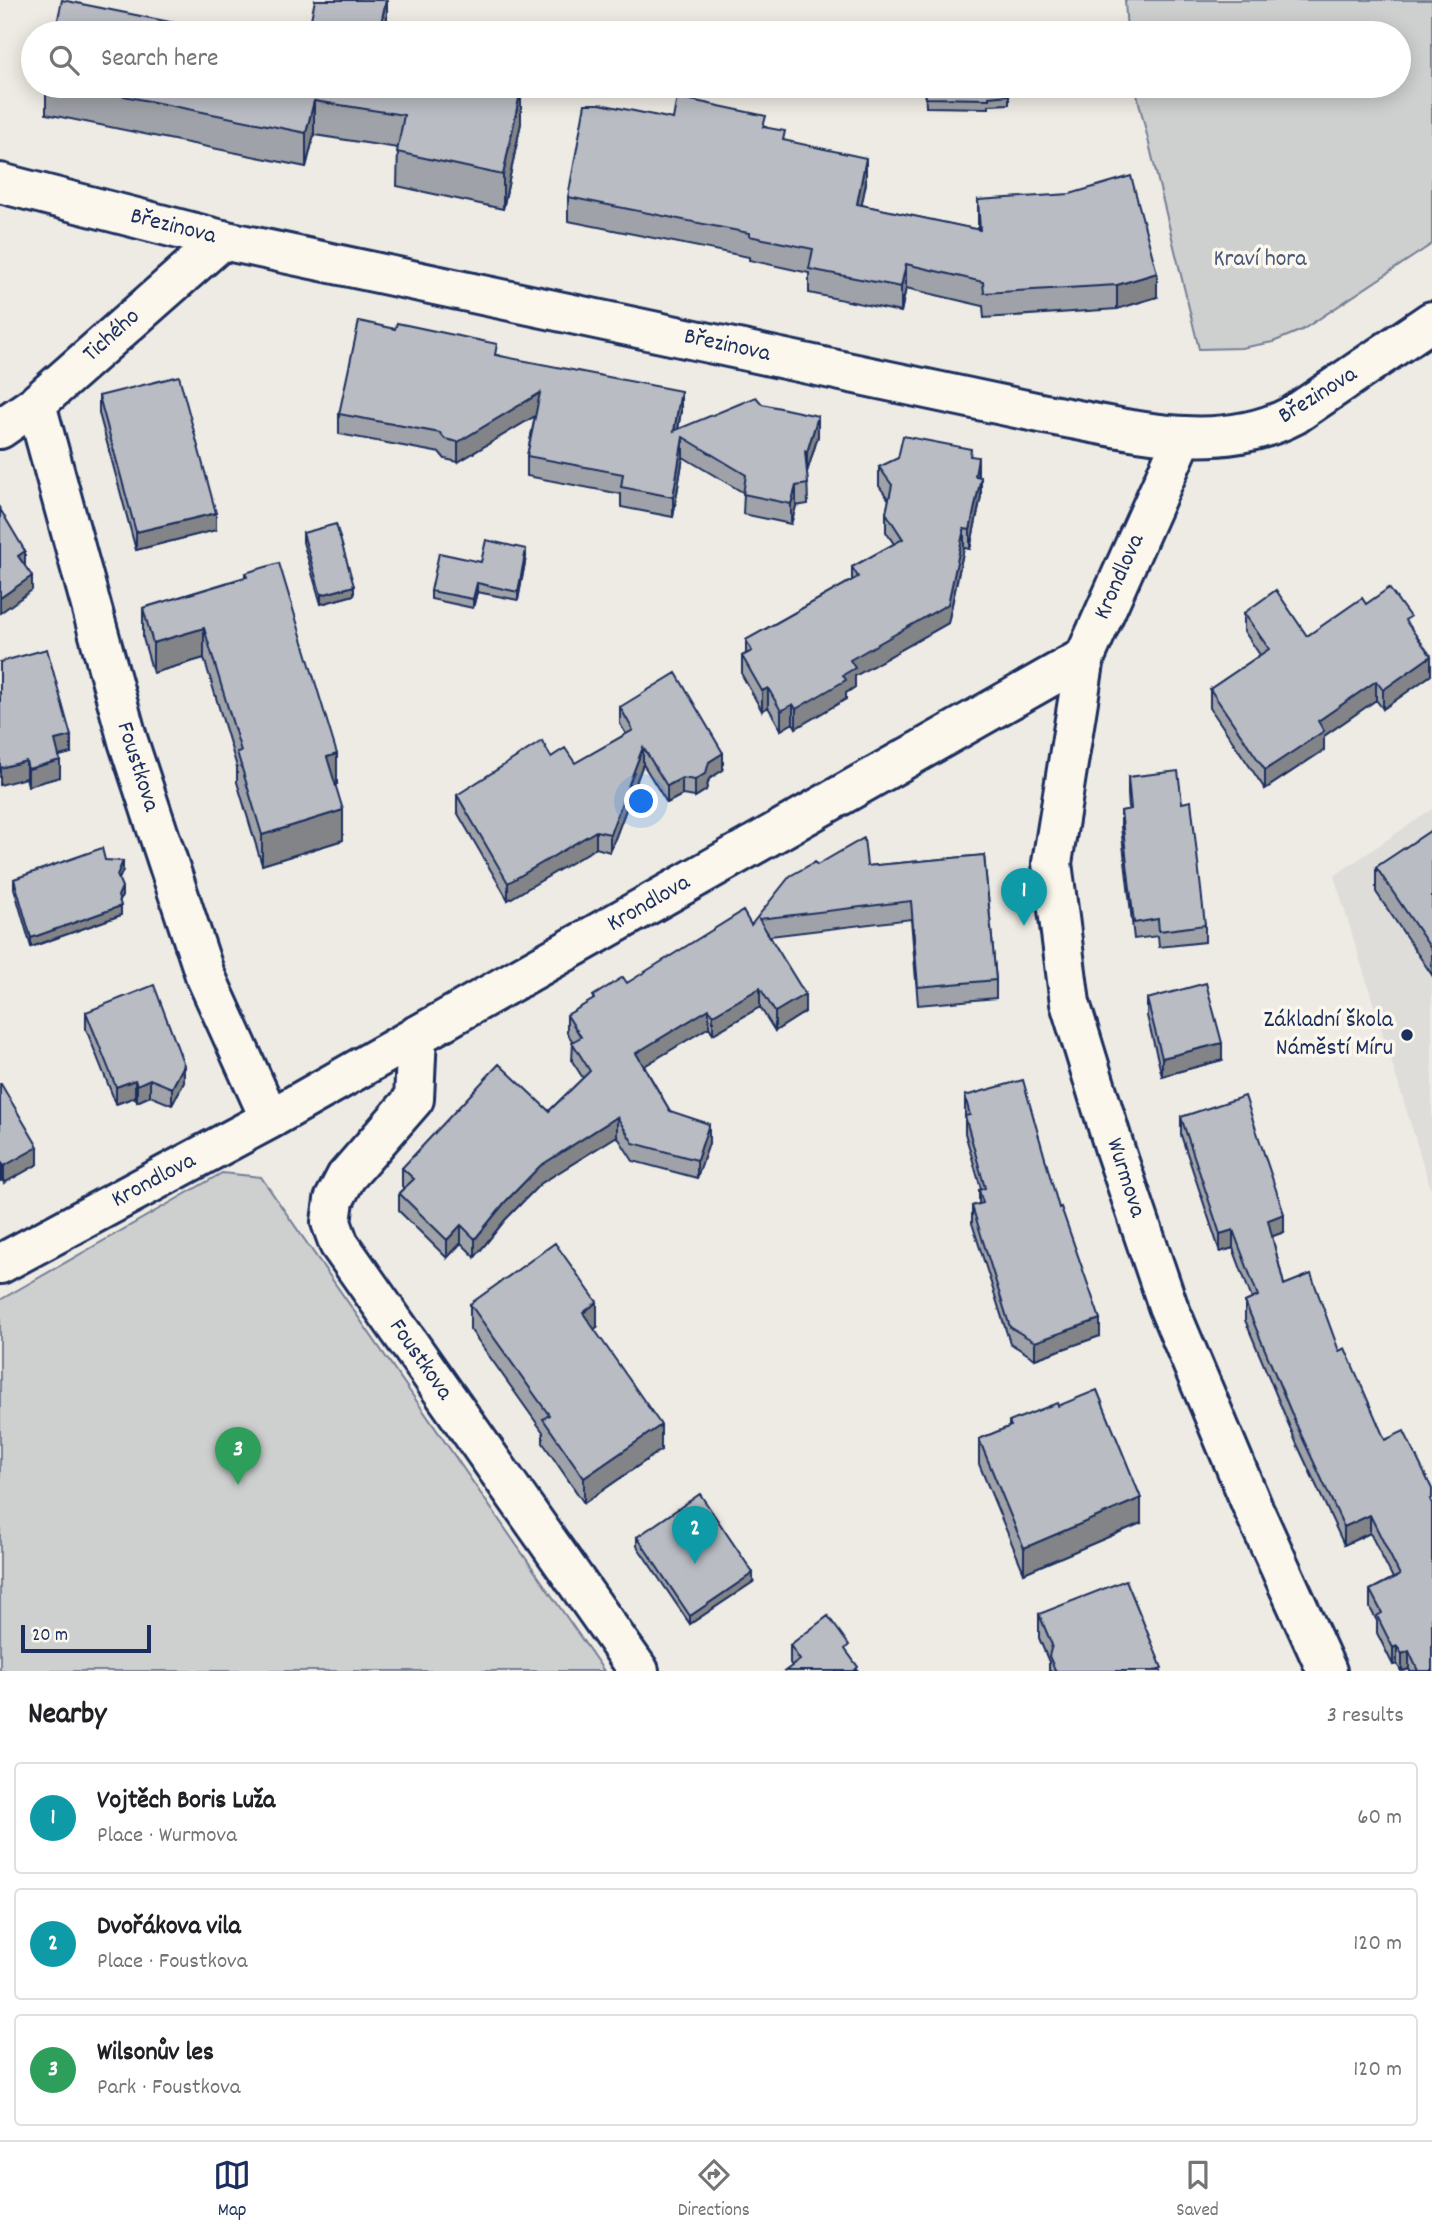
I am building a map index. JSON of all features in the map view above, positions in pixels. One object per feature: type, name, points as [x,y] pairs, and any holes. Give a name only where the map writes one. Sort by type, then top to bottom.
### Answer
[{"type":"street","name":"Březinova","points":[[0,183],[222,240],[1045,414],[1183,437],[1226,436],[1277,424],[1432,321]]},
{"type":"street","name":"Tichého","points":[[0,429],[36,404],[222,240]]},
{"type":"street","name":"Foustkova","points":[[36,404],[128,741],[205,975],[270,1119]]},
{"type":"street","name":"Krondlova","points":[[0,1264],[270,1119],[1085,657],[1183,437]]},
{"type":"street","name":"Wurmova","points":[[1085,657],[1052,863],[1070,1003],[1115,1150],[1168,1306],[1253,1508],[1327,1671]]},
{"type":"street","name":"Foustkova","points":[[417,1035],[414,1099],[346,1177],[334,1200],[331,1223],[347,1256],[639,1671]]},
{"type":"shaded area","name":"Základní škola Náměstí Míru","points":[[1432,809],[1432,1193],[1334,876]]},
{"type":"green space","name":"Kraví hora","points":[[1125,0],[1432,0],[1432,244],[1302,330],[1273,342],[1241,348],[1199,349],[1138,98],[1411,98],[1411,21],[1126,21]]},
{"type":"green space","points":[[222,1173],[261,1177],[604,1671],[0,1671],[0,1300]]},
{"type":"building","points":[[62,0],[165,21],[58,21]]},
{"type":"building","points":[[315,0],[386,0],[382,21],[311,21]]},
{"type":"building","points":[[134,98],[519,98],[503,175],[397,152],[404,115],[314,101],[306,133]]},
{"type":"building","points":[[677,98],[766,116],[763,127],[785,131],[783,140],[866,158],[857,204],[980,230],[978,200],[1070,194],[1131,176],[1157,273],[1117,285],[984,293],[983,282],[906,264],[901,287],[809,269],[813,249],[749,236],[749,233],[568,197],[585,104],[600,104],[673,119]]},
{"type":"building","points":[[926,98],[989,98],[989,99]]},
{"type":"building","points":[[359,321],[395,329],[397,323],[497,344],[495,355],[681,391],[674,431],[756,397],[762,404],[818,416],[807,452],[805,451],[808,484],[796,486],[791,504],[743,494],[746,475],[683,437],[673,497],[621,487],[623,474],[527,456],[540,393],[458,442],[445,439],[440,433],[339,414]]},
{"type":"building","points":[[179,376],[216,513],[136,532],[99,396]]},
{"type":"building","points":[[903,436],[971,449],[970,456],[978,457],[975,476],[981,477],[970,530],[964,529],[948,604],[850,660],[855,668],[843,675],[846,680],[796,709],[793,704],[781,711],[768,688],[762,691],[742,656],[752,651],[746,640],[858,577],[852,567],[903,539],[886,513],[892,485],[879,467],[898,458]]},
{"type":"building","points":[[0,509],[25,551],[18,556],[32,576],[0,598]]},
{"type":"building","points":[[336,524],[354,586],[321,595],[303,533]]},
{"type":"building","points":[[486,540],[526,549],[518,592],[477,583],[473,599],[431,591],[439,553],[481,562]]},
{"type":"building","points":[[279,563],[337,754],[327,757],[343,810],[262,835],[237,752],[241,751],[204,628],[153,643],[143,608],[247,577],[245,573]]},
{"type":"building","points":[[1389,588],[1410,617],[1405,620],[1431,656],[1383,690],[1376,681],[1318,721],[1324,731],[1265,770],[1210,689],[1269,649],[1244,613],[1276,590],[1307,636],[1362,598],[1366,604]]},
{"type":"building","points":[[47,649],[71,736],[55,740],[60,760],[28,769],[26,761],[0,768],[0,662]]},
{"type":"building","points":[[676,673],[723,753],[709,762],[706,773],[695,780],[682,778],[667,786],[643,747],[610,834],[596,831],[508,883],[457,795],[542,741],[551,757],[565,748],[575,763],[633,730],[620,707]]},
{"type":"building","points":[[1178,771],[1182,803],[1191,801],[1205,925],[1159,931],[1158,919],[1134,923],[1121,811],[1131,809],[1128,777]]},
{"type":"building","points":[[1430,831],[1432,834],[1432,950],[1376,867]]},
{"type":"building","points":[[864,838],[867,866],[984,855],[996,980],[918,987],[911,901],[759,919],[805,994],[775,1012],[760,988],[713,1015],[709,1009],[636,1053],[670,1111],[709,1124],[697,1160],[633,1143],[617,1117],[540,1166],[505,1202],[475,1239],[461,1225],[447,1240],[399,1193],[414,1179],[402,1168],[499,1064],[549,1111],[590,1071],[572,1042],[581,1037],[567,1015],[623,977],[627,983],[743,911],[751,925],[790,876],[815,862],[817,865]]},
{"type":"building","points":[[102,848],[105,860],[123,861],[117,875],[122,887],[118,896],[121,906],[31,938],[14,879]]},
{"type":"building","points":[[1206,983],[1222,1043],[1162,1058],[1147,999]]},
{"type":"building","points":[[154,985],[184,1065],[172,1088],[150,1079],[137,1085],[135,1080],[116,1087],[86,1012]]},
{"type":"building","points":[[1023,1080],[1059,1208],[1061,1207],[1100,1319],[1035,1342],[1010,1327],[972,1206],[983,1203],[979,1190],[985,1188],[965,1116],[970,1115],[965,1096]]},
{"type":"building","points":[[0,1084],[38,1147],[4,1166],[0,1164]]},
{"type":"building","points":[[1245,1096],[1284,1214],[1268,1220],[1284,1285],[1311,1274],[1339,1351],[1345,1348],[1385,1440],[1404,1431],[1432,1489],[1432,1671],[1418,1671],[1409,1651],[1402,1654],[1397,1646],[1393,1648],[1377,1616],[1382,1613],[1370,1590],[1400,1575],[1370,1515],[1344,1527],[1296,1424],[1245,1302],[1258,1296],[1233,1230],[1220,1234],[1181,1117]]},
{"type":"building","points":[[555,1243],[597,1302],[583,1313],[661,1425],[584,1478],[543,1419],[549,1415],[470,1304]]},
{"type":"building","points":[[1097,1390],[1141,1498],[1024,1548],[979,1439],[1011,1426],[1009,1422]]},
{"type":"building","points":[[700,1494],[753,1573],[690,1616],[637,1537]]},
{"type":"building","points":[[1126,1580],[1162,1668],[1154,1671],[1055,1670],[1049,1656],[1052,1645],[1039,1614]]},
{"type":"building","points":[[828,1616],[849,1645],[845,1649],[858,1667],[854,1671],[785,1671],[800,1660],[790,1645]]},
{"type":"place","name":"Vojtěch Boris Luža","points":[[1024,926]]},
{"type":"place","name":"Základní škola Náměstí Míru","points":[[1407,1035]]},
{"type":"place","name":"Wilsonův les","points":[[238,1485]]},
{"type":"place","name":"Dvořákova vila","points":[[695,1564]]}]
